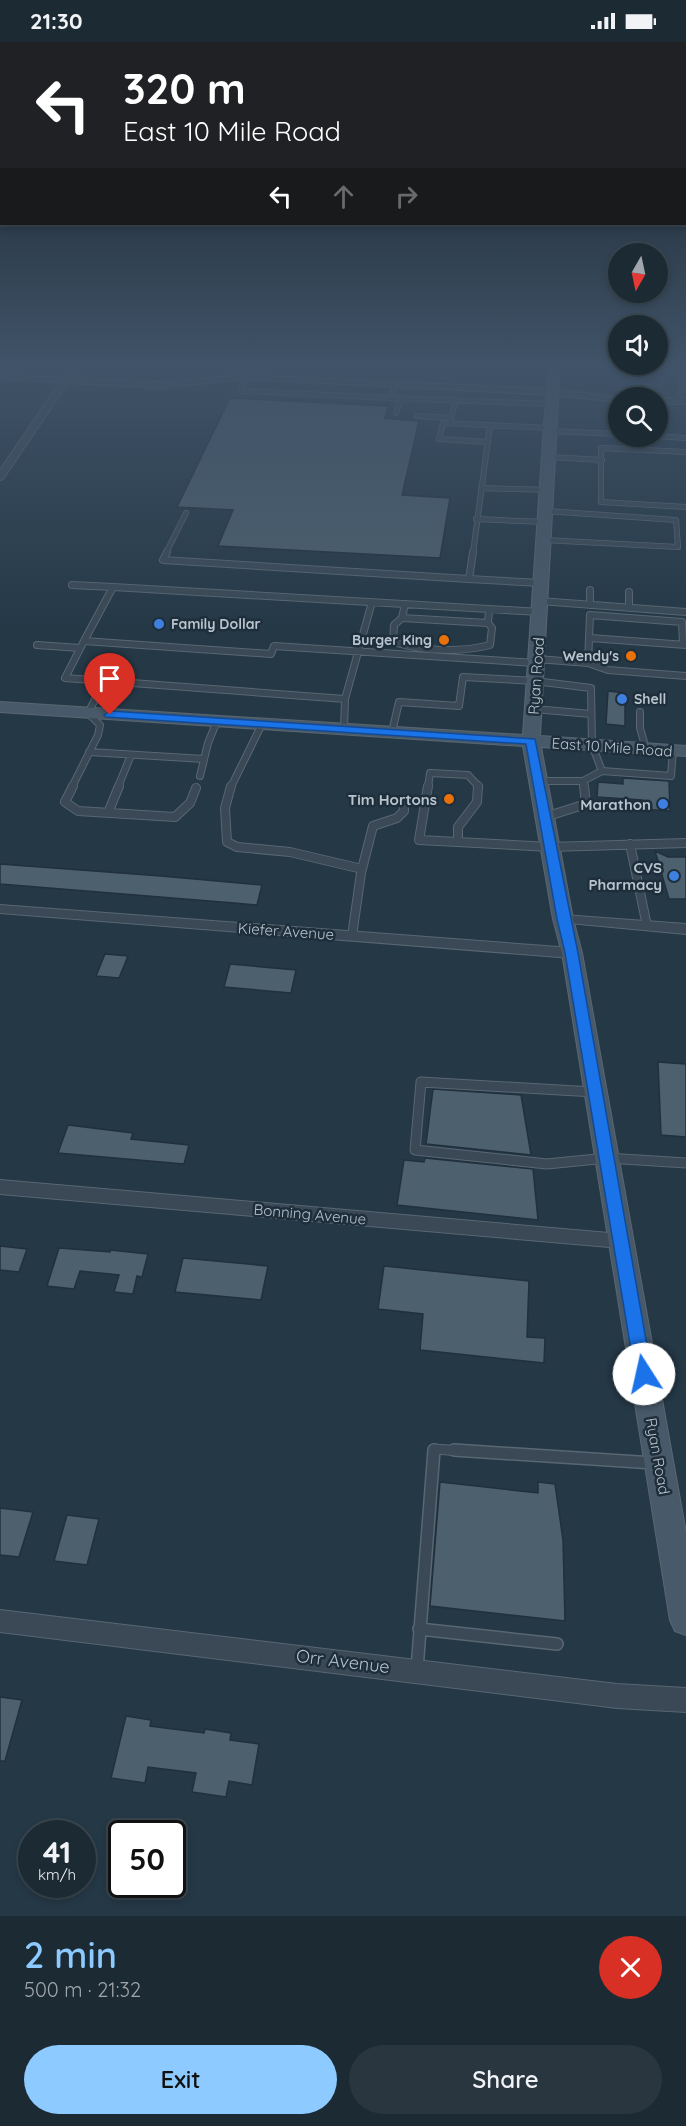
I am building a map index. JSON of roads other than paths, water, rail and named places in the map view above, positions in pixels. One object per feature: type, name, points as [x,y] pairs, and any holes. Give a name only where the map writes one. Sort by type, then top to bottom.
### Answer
[{"type":"main road","name":"Ryan Road","points":[[549,453],[531,741],[563,919],[572,953],[659,1463],[679,1540],[686,1620]]},
{"type":"main road","name":"East 10 Mile Road","points":[[0,707],[680,751]]},
{"type":"street","points":[[0,477],[16,453]]},
{"type":"street","name":"Kiefer Avenue","points":[[0,909],[572,953]]},
{"type":"street","points":[[563,919],[686,929]]},
{"type":"street","name":"Bonning Avenue","points":[[0,1187],[621,1241]]},
{"type":"street","name":"Orr Avenue","points":[[0,1622],[417,1670],[617,1696],[686,1700]]},
{"type":"lane","points":[[469,579],[486,453]]},
{"type":"lane","points":[[601,453],[601,502],[686,507]]},
{"type":"lane","points":[[549,457],[602,460]]},
{"type":"lane","points":[[481,488],[547,490]]},
{"type":"lane","points":[[186,513],[163,560],[541,583]]},
{"type":"lane","points":[[476,519],[545,517],[676,520],[678,547],[544,540]]},
{"type":"lane","points":[[72,585],[489,609],[590,605],[686,612]]},
{"type":"lane","points":[[113,587],[65,678],[345,699]]},
{"type":"lane","points":[[590,590],[590,605]]},
{"type":"lane","points":[[629,592],[629,608]]},
{"type":"lane","points":[[344,729],[345,699],[372,602]]},
{"type":"lane","points":[[405,604],[402,618],[394,625],[393,642],[442,648],[480,649],[490,645],[492,628],[488,623],[489,609]]},
{"type":"lane","points":[[588,663],[590,615],[681,622],[684,645],[590,638]]},
{"type":"lane","points":[[402,618],[488,623]]},
{"type":"lane","points":[[38,645],[271,654],[274,646],[588,663],[608,670],[686,676]]},
{"type":"lane","points":[[392,732],[399,702],[459,706],[464,677],[536,681],[591,688],[592,745],[602,771]]},
{"type":"lane","points":[[105,680],[88,713],[100,725],[98,735],[65,802],[78,811],[175,817],[190,803],[196,788]]},
{"type":"lane","points":[[534,709],[591,714]]},
{"type":"lane","points":[[640,712],[640,728],[646,748]]},
{"type":"lane","points":[[200,776],[208,742],[217,721]]},
{"type":"lane","points":[[262,724],[232,784],[225,808],[227,842],[237,847],[290,852],[362,869]]},
{"type":"lane","points":[[539,781],[583,781],[602,771],[671,776],[680,751]]},
{"type":"lane","points":[[89,752],[204,759]]},
{"type":"lane","points":[[108,813],[131,754]]},
{"type":"lane","points":[[458,842],[458,827],[477,802],[478,787],[468,775],[430,773],[419,840],[550,847],[686,843]]},
{"type":"lane","points":[[545,817],[586,804],[583,781]]},
{"type":"lane","points":[[352,936],[362,869],[373,826],[397,818],[404,811],[404,802]]},
{"type":"lane","points":[[630,844],[647,926]]},
{"type":"lane","points":[[595,1092],[421,1082],[415,1150],[548,1164],[607,1158],[686,1163]]},
{"type":"lane","points":[[417,1670],[434,1449],[659,1463]]},
{"type":"lane","points":[[419,1629],[557,1644]]},
{"type":"place","name":"Family Dollar","points":[[159,624]]},
{"type":"place","name":"Burger King","points":[[444,640]]},
{"type":"place","name":"Wendy's","points":[[631,656]]},
{"type":"place","name":"Shell","points":[[622,699]]},
{"type":"place","name":"Tim Hortons","points":[[449,799]]},
{"type":"place","name":"Marathon","points":[[663,804]]},
{"type":"place","name":"CVS Pharmacy","points":[[674,876]]}]
